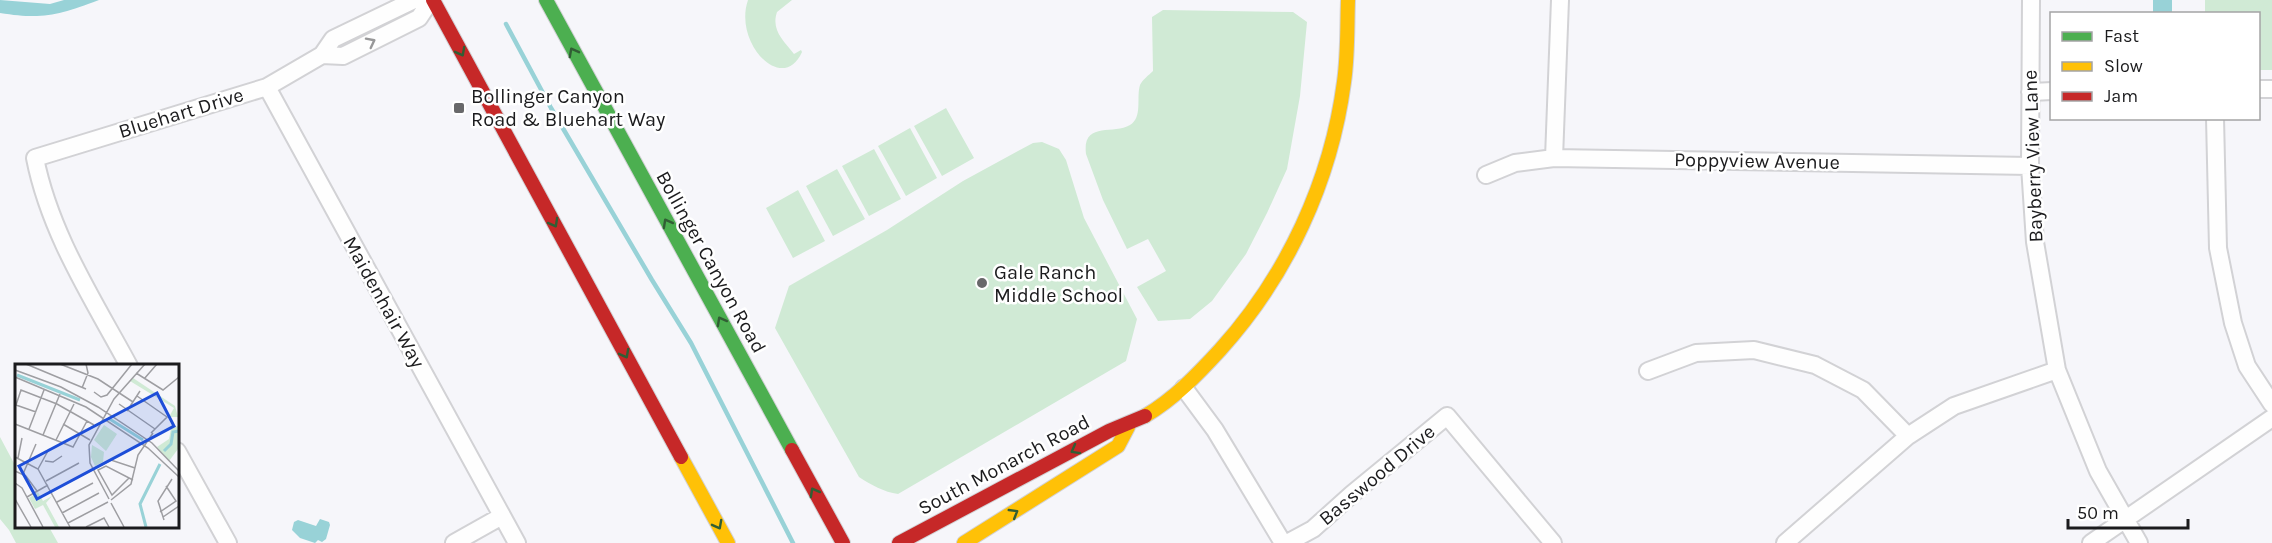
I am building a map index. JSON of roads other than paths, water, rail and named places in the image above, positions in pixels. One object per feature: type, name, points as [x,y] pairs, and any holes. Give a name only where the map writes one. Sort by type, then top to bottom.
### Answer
[{"type":"main road","points":[[432,0],[728,543]]},
{"type":"main road","name":"Bollinger Canyon Road","points":[[546,0],[843,543]]},
{"type":"main road","name":"South Monarch Road","points":[[899,543],[1109,432],[1128,427],[1184,388],[1230,340],[1262,299],[1298,237],[1323,177],[1344,88],[1348,0]]},
{"type":"main road","name":"South Monarch Road","points":[[964,543],[1118,446],[1128,427]]},
{"type":"street","name":"Bluehart Drive","points":[[128,364],[64,249],[35,158],[267,87],[322,55],[333,39],[414,0]]},
{"type":"street","name":"Bluehart Drive","points":[[322,55],[343,56],[419,18],[432,0]]},
{"type":"street","points":[[1554,158],[1560,0]]},
{"type":"street","name":"Bayberry View Lane","points":[[2031,0],[2030,166],[2035,242],[2057,370],[2098,471],[2139,543]]},
{"type":"street","name":"Maidenhair Way","points":[[267,87],[517,543]]},
{"type":"street","points":[[2030,92],[2050,91]]},
{"type":"street","points":[[2215,120],[2218,248],[2233,323],[2247,366],[2272,404]]},
{"type":"street","name":"Poppyview Avenue","points":[[1486,175],[1515,163],[1554,158],[2030,166]]},
{"type":"street","points":[[1648,371],[1696,353],[1754,350],[1815,365],[1863,390],[1908,436]]},
{"type":"street","points":[[1785,543],[1908,436],[1954,406],[2057,370]]},
{"type":"street","points":[[1184,388],[1215,430],[1285,543]]},
{"type":"street","name":"Basswood Drive","points":[[1285,543],[1313,529],[1447,416],[1553,543]]},
{"type":"street","points":[[2091,543],[2272,418]]},
{"type":"street","points":[[178,454],[228,543]]},
{"type":"street","points":[[454,543],[502,516]]},
{"type":"water","points":[[0,0],[50,4],[64,0],[99,0],[61,13],[28,16],[0,13]]},
{"type":"water","points":[[2153,0],[2172,0],[2172,12],[2153,12]]},
{"type":"water","points":[[320,519],[329,522],[330,525],[326,539],[322,542],[318,540],[315,543],[300,538],[292,530],[294,522],[298,520],[316,526]]},
{"type":"waterway","points":[[506,24],[551,108],[691,343],[793,543]]},
{"type":"place","name":"Bollinger Canyon Road & Bluehart Way","points":[[459,108]]},
{"type":"place","name":"Gale Ranch Middle School","points":[[982,283]]}]
